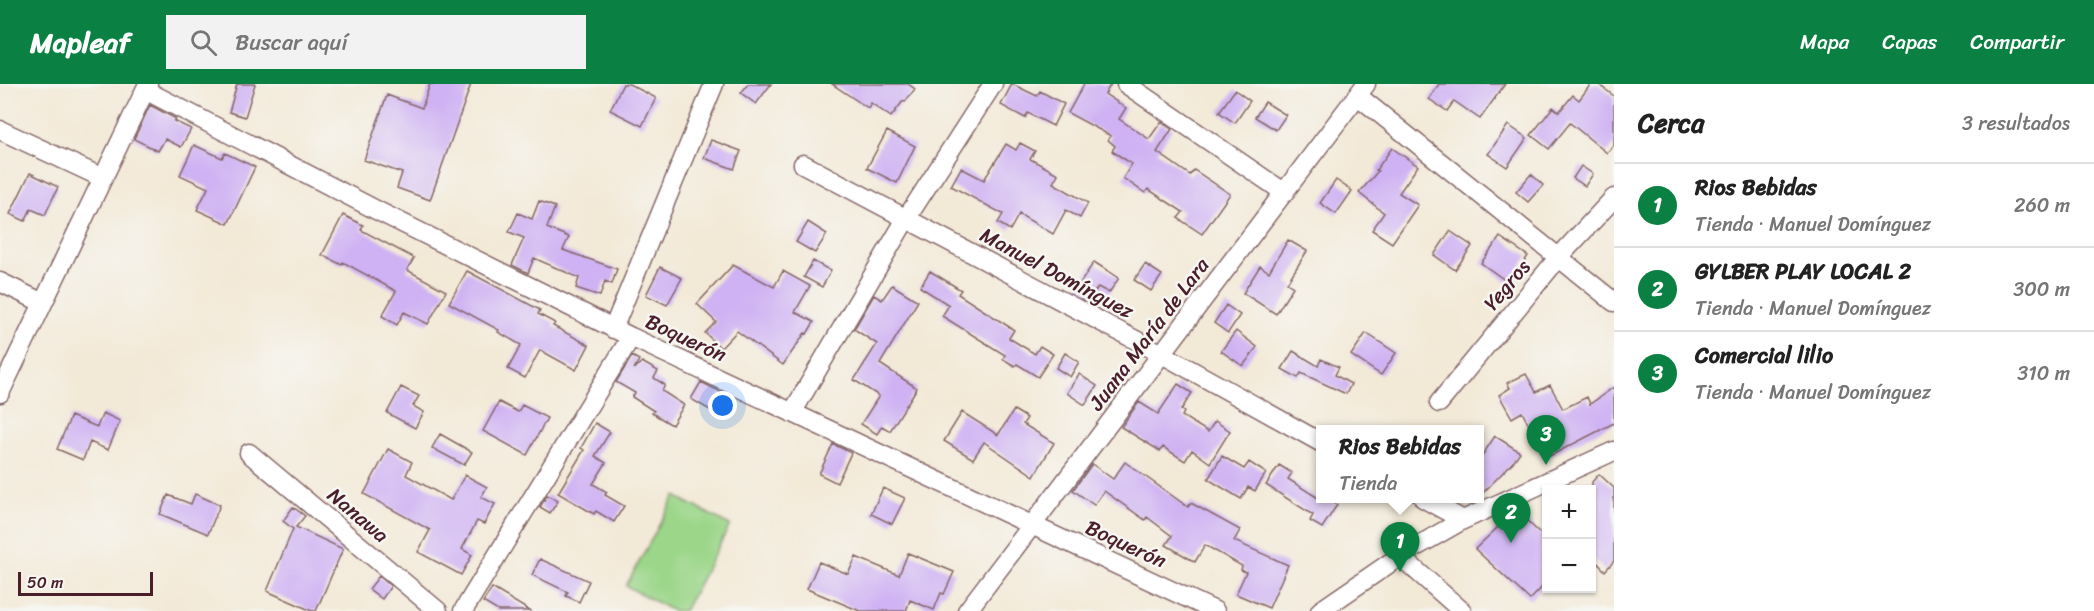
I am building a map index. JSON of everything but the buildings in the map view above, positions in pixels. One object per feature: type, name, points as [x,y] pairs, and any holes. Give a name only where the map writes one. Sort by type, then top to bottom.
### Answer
[{"type":"street","points":[[613,329],[714,84]]},
{"type":"street","points":[[792,413],[906,219],[993,84]]},
{"type":"street","points":[[1126,84],[1285,193]]},
{"type":"street","points":[[0,393],[146,87]]},
{"type":"street","name":"Boquerón","points":[[146,87],[380,212],[613,329],[1215,611]]},
{"type":"street","points":[[1362,90],[1558,258],[1614,302]]},
{"type":"street","name":"Juana María de Lara","points":[[967,611],[1362,90]]},
{"type":"street","points":[[0,130],[103,178]]},
{"type":"street","name":"Manuel Domínguez","points":[[802,164],[1162,354],[1316,440]]},
{"type":"street","name":"Yegros","points":[[1439,403],[1558,258],[1614,198]]},
{"type":"street","points":[[0,282],[43,303]]},
{"type":"street","points":[[463,611],[630,337]]},
{"type":"street","points":[[1320,611],[1400,556],[1463,520],[1614,451]]},
{"type":"street","name":"Nanawa","points":[[249,453],[438,611]]},
{"type":"street","points":[[1432,503],[1463,520]]},
{"type":"street","points":[[1400,556],[1462,611]]},
{"type":"green space","points":[[675,496],[730,525],[684,611],[673,611],[626,586]]},
{"type":"place","name":"Comercial lilio","points":[[1546,465]]},
{"type":"place","name":"GYLBER PLAY LOCAL 2","points":[[1511,543]]},
{"type":"place","name":"Rios Bebidas","points":[[1400,572]]}]
